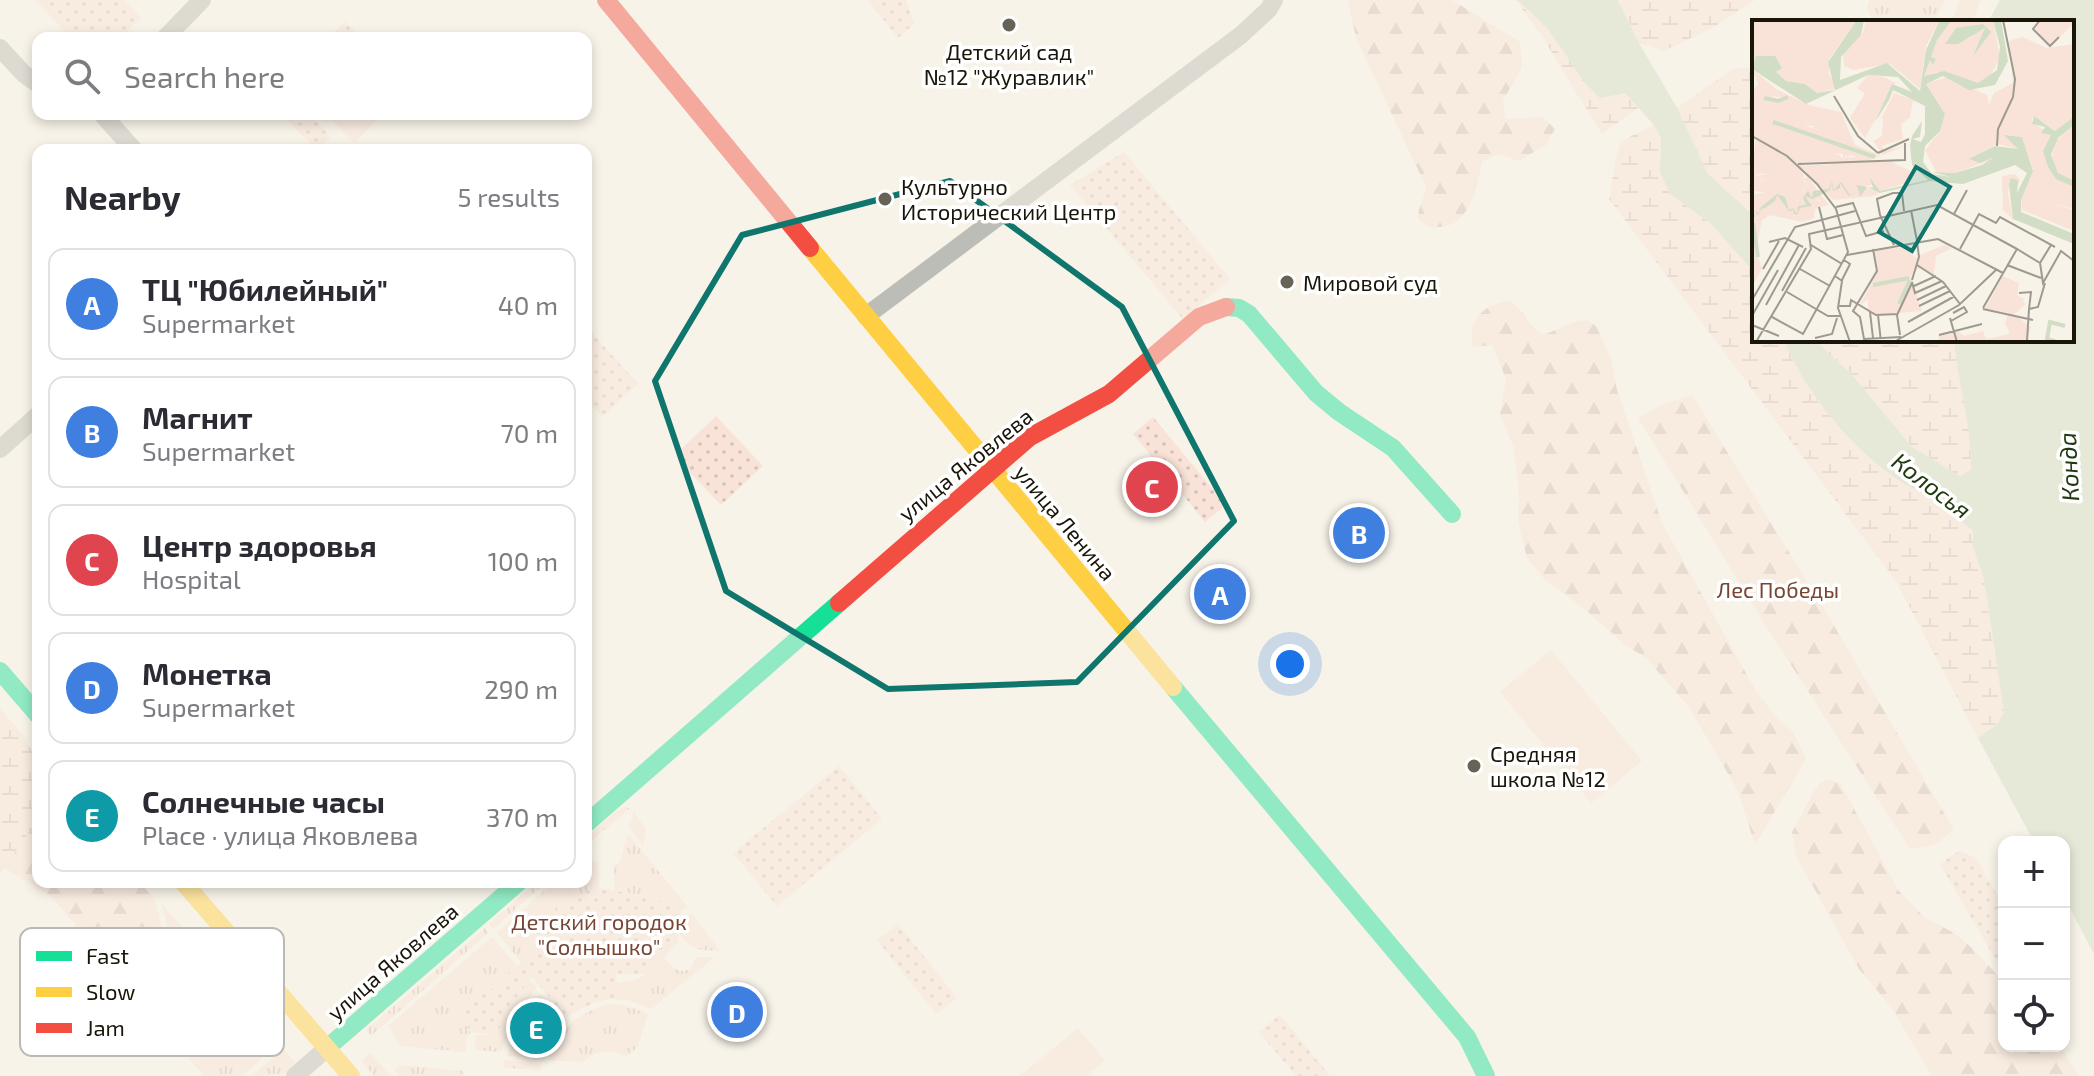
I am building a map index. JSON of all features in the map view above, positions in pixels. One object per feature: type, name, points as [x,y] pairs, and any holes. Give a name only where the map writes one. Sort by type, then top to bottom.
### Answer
[{"type":"main road","name":"улица Ленина","points":[[606,0],[991,470],[1467,1037],[1486,1076]]},
{"type":"main road","name":"улица Яковлева","points":[[592,819],[991,470],[1038,432],[1109,394],[1204,313],[1230,306],[1249,314],[1327,404],[1393,448],[1452,514]]},
{"type":"main road","points":[[0,671],[32,708]]},
{"type":"main road","points":[[188,888],[223,928]]},
{"type":"main road","name":"улица Яковлева","points":[[327,1048],[512,888]]},
{"type":"main road","points":[[284,998],[351,1076]]},
{"type":"street","points":[[171,32],[202,0]]},
{"type":"street","points":[[866,316],[1241,35],[1269,9],[1274,0]]},
{"type":"street","points":[[0,48],[32,80]]},
{"type":"street","points":[[107,120],[129,144]]},
{"type":"street","points":[[0,449],[32,420]]},
{"type":"street","name":"улица Яковлева","points":[[295,1076],[327,1048]]},
{"type":"highlighted area","points":[[950,181],[1122,307],[1234,521],[1077,682],[888,689],[726,591],[655,381],[742,235]]},
{"type":"green space","points":[[35,0],[124,0],[141,18],[126,32],[66,32]]},
{"type":"green space","points":[[868,0],[906,0],[914,24],[898,38]]},
{"type":"green space","points":[[1348,0],[1452,0],[1520,42],[1522,68],[1503,100],[1505,119],[1543,117],[1555,129],[1546,145],[1519,161],[1499,154],[1482,161],[1469,206],[1450,225],[1430,228],[1418,219],[1426,187],[1356,38]]},
{"type":"green space","points":[[1515,0],[1613,94],[1625,93],[1638,108],[1602,134],[1538,30]]},
{"type":"green space","points":[[1619,0],[1755,0],[1714,27],[1664,51],[1639,43]]},
{"type":"green space","points":[[1869,0],[1945,0],[1935,20],[1872,20],[1867,8]]},
{"type":"green space","points":[[1960,0],[1981,0],[1973,20],[1952,20]]},
{"type":"green space","points":[[345,22],[355,32],[334,32]]},
{"type":"green space","points":[[1752,67],[1752,214],[1708,174],[1677,108],[1733,69]]},
{"type":"green space","points":[[287,120],[315,120],[331,137],[323,144],[311,144]]},
{"type":"green space","points":[[331,120],[377,120],[354,143]]},
{"type":"green space","points":[[1654,125],[1661,139],[1660,159],[1694,210],[1710,223],[1752,270],[1752,342],[1785,342],[1816,398],[1861,450],[1895,478],[1928,497],[1973,530],[1973,547],[1984,579],[2004,713],[1978,738],[1896,581],[1609,199],[1621,141]]},
{"type":"green space","points":[[1124,152],[1230,279],[1183,319],[1070,185]]},
{"type":"green space","points":[[1510,301],[1543,335],[1577,321],[1588,320],[1596,326],[1611,358],[1617,390],[1662,523],[1756,691],[1777,718],[1793,732],[1806,759],[1755,845],[1738,791],[1689,707],[1646,658],[1544,579],[1527,558],[1518,521],[1514,448],[1500,414],[1506,379],[1492,345],[1473,347],[1472,338],[1472,329],[1479,315],[1492,305]]},
{"type":"green space","points":[[592,333],[638,384],[602,417],[592,406]]},
{"type":"green space","points":[[1817,342],[1954,342],[1971,470],[1960,477],[1912,447],[1852,375]]},
{"type":"green space","name":"Лес Победы","points":[[1692,395],[1826,612],[1954,830],[1934,845],[1910,849],[1771,634],[1638,418],[1663,404]]},
{"type":"green space","points":[[716,416],[763,466],[721,505],[674,456]]},
{"type":"green space","points":[[1153,417],[1226,505],[1205,522],[1133,434]]},
{"type":"green space","points":[[1551,650],[1642,761],[1591,803],[1500,692]]},
{"type":"green space","points":[[0,709],[23,735],[32,751],[32,885],[0,865]]},
{"type":"green space","points":[[0,709],[23,735],[32,751],[32,828],[0,874]]},
{"type":"green space","points":[[839,766],[882,819],[777,906],[733,853]]},
{"type":"green space","points":[[1829,779],[1840,783],[1899,891],[1923,916],[1954,933],[1972,948],[1998,976],[1998,1052],[2064,1052],[2079,1076],[1931,1074],[1891,1007],[1859,969],[1796,856],[1792,832],[1819,784]]},
{"type":"green space","points":[[630,808],[592,841],[592,833],[615,812]]},
{"type":"green space","points":[[634,813],[646,828],[643,846],[629,827]]},
{"type":"green space","points":[[628,834],[688,907],[681,911],[654,898],[614,890],[614,865],[620,862]]},
{"type":"green space","points":[[1959,851],[1976,858],[1998,896],[1998,964],[1940,864]]},
{"type":"green space","points":[[592,859],[599,863],[599,928],[546,946],[522,963],[497,933],[547,888],[592,888]]},
{"type":"green space","name":"Детский городок \"Солнышко\"","points":[[595,887],[654,898],[681,911],[678,942],[648,974],[616,974],[618,998],[595,1002],[566,1017],[532,977],[509,1007],[504,1023],[496,1032],[481,1034],[471,1030],[463,1014],[471,995],[496,989],[508,973],[540,947],[551,917],[566,903]]},
{"type":"green space","points":[[37,888],[145,888],[155,899],[162,928],[78,928],[52,897]]},
{"type":"green space","points":[[529,888],[539,888],[493,929],[489,924]]},
{"type":"green space","points":[[161,903],[183,928],[168,928]]},
{"type":"green space","points":[[691,913],[719,951],[697,948],[683,939],[675,925]]},
{"type":"green space","points":[[898,924],[957,998],[936,1014],[877,940]]},
{"type":"green space","points":[[485,928],[489,932],[371,1036],[366,1030]]},
{"type":"green space","points":[[492,937],[516,965],[495,989],[490,988],[464,1019],[471,1032],[465,1052],[400,1046],[388,1026]]},
{"type":"green space","points":[[662,957],[680,971],[691,969],[696,957],[715,957],[651,1009],[628,1000],[616,1000],[614,983],[641,977]]},
{"type":"green space","points":[[530,980],[537,988],[516,1014],[501,1052],[475,1050],[476,1035],[487,1035],[506,1017],[509,1007]]},
{"type":"green space","points":[[541,994],[562,1021],[554,1034],[546,1031],[544,1023],[538,1018],[532,1018],[527,1023],[522,1019]]},
{"type":"green space","points":[[608,1004],[625,1005],[648,1014],[638,1047],[626,1056],[609,1051],[593,1055],[583,1062],[548,1060],[557,1039],[570,1024],[587,1012]]},
{"type":"green space","points":[[1280,1015],[1330,1076],[1296,1076],[1259,1032]]},
{"type":"green space","points":[[519,1024],[529,1041],[542,1036],[550,1040],[543,1059],[507,1056]]},
{"type":"green space","points":[[1078,1028],[1105,1061],[1086,1076],[1020,1076]]},
{"type":"green space","points":[[284,1050],[295,1062],[284,1074],[252,1076],[275,1056],[284,1056]]},
{"type":"green space","points":[[370,1053],[391,1076],[374,1076],[362,1061]]},
{"type":"green space","points":[[187,1056],[265,1056],[242,1076],[204,1076]]},
{"type":"green space","points":[[504,1060],[541,1064],[540,1071],[504,1067]]},
{"type":"green space","points":[[399,1065],[464,1071],[464,1076],[399,1076],[394,1070]]},
{"type":"water","points":[[1517,0],[1618,0],[1677,108],[1708,174],[1752,214],[1752,270],[1710,223],[1670,194],[1660,172],[1661,139],[1654,125],[1625,93],[1600,98],[1585,83],[1547,28]]},
{"type":"water","points":[[2000,0],[2094,0],[2094,954],[2070,908],[2070,836],[2031,836],[1978,738],[1998,723],[2004,712],[1984,579],[1973,547],[1973,530],[1928,497],[1895,478],[1861,450],[1816,398],[1785,342],[1817,342],[1852,375],[1912,447],[1960,476],[1971,470],[1954,342],[2074,342],[2074,20],[1989,20]]},
{"type":"traffic: fast","points":[[1226,307],[1239,308],[1249,314],[1316,393],[1393,448],[1452,514]]},
{"type":"traffic: fast","points":[[592,819],[839,603]]},
{"type":"traffic: fast","points":[[0,671],[32,708]]},
{"type":"traffic: fast","points":[[1173,687],[1467,1037],[1486,1076]]},
{"type":"traffic: fast","points":[[327,1048],[512,888]]},
{"type":"traffic: slow","points":[[810,248],[1173,687]]},
{"type":"traffic: slow","points":[[188,888],[223,928]]},
{"type":"traffic: slow","points":[[284,999],[351,1076]]},
{"type":"traffic: jam","points":[[606,0],[810,248]]},
{"type":"traffic: jam","points":[[839,603],[1030,437],[1109,394],[1199,317],[1226,307]]},
{"type":"place","name":"Детский сад №12 \"Журавлик\"","points":[[1009,25]]},
{"type":"place","name":"Культурно Исторический Центр","points":[[885,199]]},
{"type":"place","name":"Мировой суд","points":[[1287,282]]},
{"type":"place","name":"Центр здоровья","points":[[1152,487]]},
{"type":"place","name":"Магнит","points":[[1359,533]]},
{"type":"place","name":"ТЦ \"Юбилейный\"","points":[[1220,594]]},
{"type":"place","name":"Средняя школа №12","points":[[1474,766]]},
{"type":"place","name":"Монетка","points":[[737,1012]]},
{"type":"place","name":"Солнечные часы","points":[[536,1028]]},
{"type":"water label","name":"Конда","points":[[2068,467]]},
{"type":"water label","name":"Колосья","points":[[1932,485]]}]
